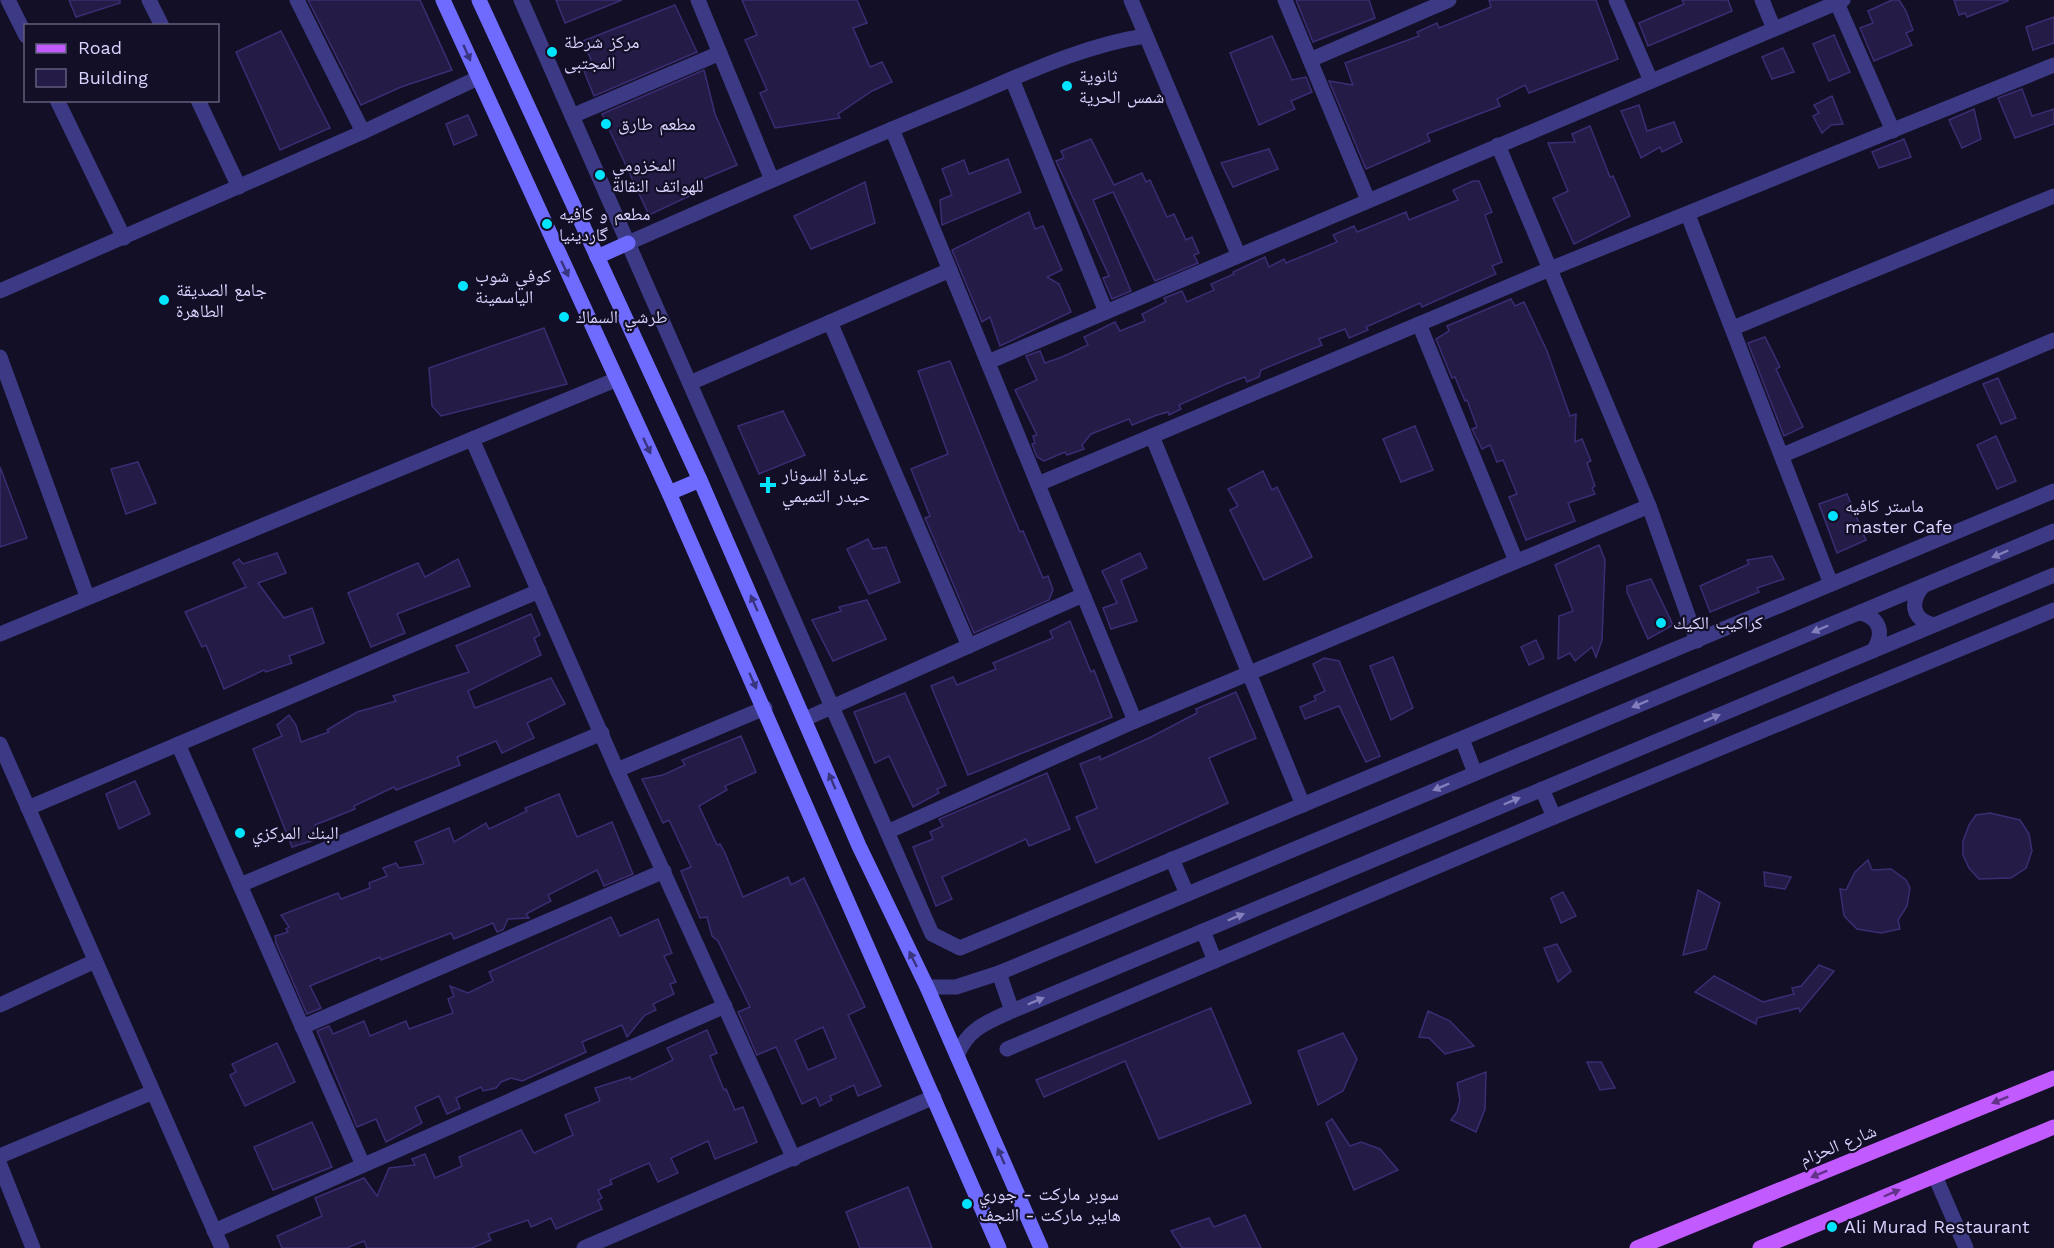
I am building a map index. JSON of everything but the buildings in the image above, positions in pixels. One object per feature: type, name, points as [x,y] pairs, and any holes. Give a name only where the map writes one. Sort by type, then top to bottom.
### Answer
[{"type":"main road","points":[[443,0],[765,708],[999,1248]]},
{"type":"main road","points":[[479,0],[700,480],[859,846],[927,987],[1041,1248]]},
{"type":"main road","points":[[597,257],[628,243]]},
{"type":"main road","points":[[669,493],[700,480]]},
{"type":"main road","name":"شارع الحزام","points":[[1637,1248],[2054,1078]]},
{"type":"main road","points":[[1760,1248],[2054,1127]]},
{"type":"street","points":[[8,0],[24,32]]},
{"type":"street","points":[[150,0],[161,24]]},
{"type":"street","points":[[297,0],[363,132]]},
{"type":"street","points":[[521,0],[932,934],[960,948],[2054,491]]},
{"type":"street","points":[[699,0],[772,180]]},
{"type":"street","points":[[1131,0],[1238,254]]},
{"type":"street","points":[[1285,0],[1368,200]]},
{"type":"street","points":[[1310,60],[1449,0]]},
{"type":"street","points":[[1616,0],[1650,81]]},
{"type":"street","points":[[1762,0],[1774,29]]},
{"type":"street","points":[[988,362],[1238,254],[1840,1],[1893,131]]},
{"type":"street","points":[[628,243],[1012,79],[1112,41],[1145,36]]},
{"type":"street","points":[[572,116],[720,53]]},
{"type":"street","points":[[1038,484],[1550,269],[2054,65]]},
{"type":"street","points":[[0,291],[363,132],[478,78]]},
{"type":"street","points":[[1012,79],[1106,312]]},
{"type":"street","points":[[58,102],[124,238]]},
{"type":"street","points":[[199,102],[239,187]]},
{"type":"street","points":[[892,129],[1135,721]]},
{"type":"street","points":[[1498,145],[1649,506],[1697,640]]},
{"type":"street","points":[[1733,328],[2054,196]]},
{"type":"street","points":[[1688,215],[1783,455],[1831,584]]},
{"type":"street","points":[[690,383],[950,270]]},
{"type":"street","points":[[830,322],[969,646]]},
{"type":"street","points":[[1419,324],[1516,561]]},
{"type":"street","points":[[1783,455],[2054,340]]},
{"type":"street","points":[[0,357],[87,596]]},
{"type":"street","points":[[0,634],[87,596],[615,380]]},
{"type":"street","points":[[1152,436],[1303,805]]},
{"type":"street","points":[[472,439],[617,770],[794,1159]]},
{"type":"street","points":[[887,832],[1135,721],[1649,506]]},
{"type":"street","points":[[927,987],[956,987],[999,973],[2054,531]]},
{"type":"street","points":[[957,1056],[962,1045],[977,1027],[1012,1011],[2054,574]]},
{"type":"street","points":[[1923,586],[1914,600],[1915,611],[1921,620],[1934,625]]},
{"type":"street","points":[[28,808],[539,591]]},
{"type":"street","points":[[805,718],[1083,595]]},
{"type":"street","points":[[1007,1049],[1554,816],[2054,610]]},
{"type":"street","points":[[1858,613],[1872,617],[1879,626],[1880,637],[1873,651]]},
{"type":"street","points":[[617,770],[765,708]]},
{"type":"street","points":[[240,885],[602,733]]},
{"type":"street","points":[[1462,739],[1475,773]]},
{"type":"street","points":[[0,744],[222,1248]]},
{"type":"street","points":[[178,744],[363,1165]]},
{"type":"street","points":[[1542,789],[1554,816]]},
{"type":"street","points":[[1172,859],[1187,894]]},
{"type":"street","points":[[302,1028],[664,871]]},
{"type":"street","points":[[1203,931],[1215,961]]},
{"type":"street","points":[[0,1005],[95,961]]},
{"type":"street","points":[[999,973],[1012,1011]]},
{"type":"street","points":[[214,1231],[725,1006]]},
{"type":"street","points":[[0,1156],[153,1092]]},
{"type":"street","points":[[584,1248],[934,1097]]},
{"type":"street","points":[[0,1165],[33,1248]]},
{"type":"street","points":[[1935,1176],[1966,1248]]},
{"type":"place","name":"مركز شرطة المجتبى","points":[[552,52]]},
{"type":"place","name":"ثانوية شمس الحرية","points":[[1067,86]]},
{"type":"place","name":"مطعم طارق","points":[[606,124]]},
{"type":"place","name":"المخزومي للهواتف النقالة","points":[[600,175]]},
{"type":"place","name":"مطعم و كافيه گاردينيا","points":[[547,224]]},
{"type":"place","name":"كوفي شوب الياسمينة","points":[[463,286]]},
{"type":"place","name":"جامع الصديقة الطاهرة","points":[[164,300]]},
{"type":"place","name":"طرشي السماك","points":[[564,317]]},
{"type":"place","name":"عيادة السونار حيدر التميمي","points":[[768,485]]},
{"type":"place","name":"ماستر كافيه master Cafe","points":[[1833,516]]},
{"type":"place","name":"كراكيب الكيك","points":[[1661,623]]},
{"type":"place","name":"البنك المركزي","points":[[240,833]]},
{"type":"place","name":"سوبر ماركت - جوري هايبر ماركت - النجف","points":[[967,1204]]},
{"type":"place","name":"Ali Murad Restaurant","points":[[1832,1227]]}]
